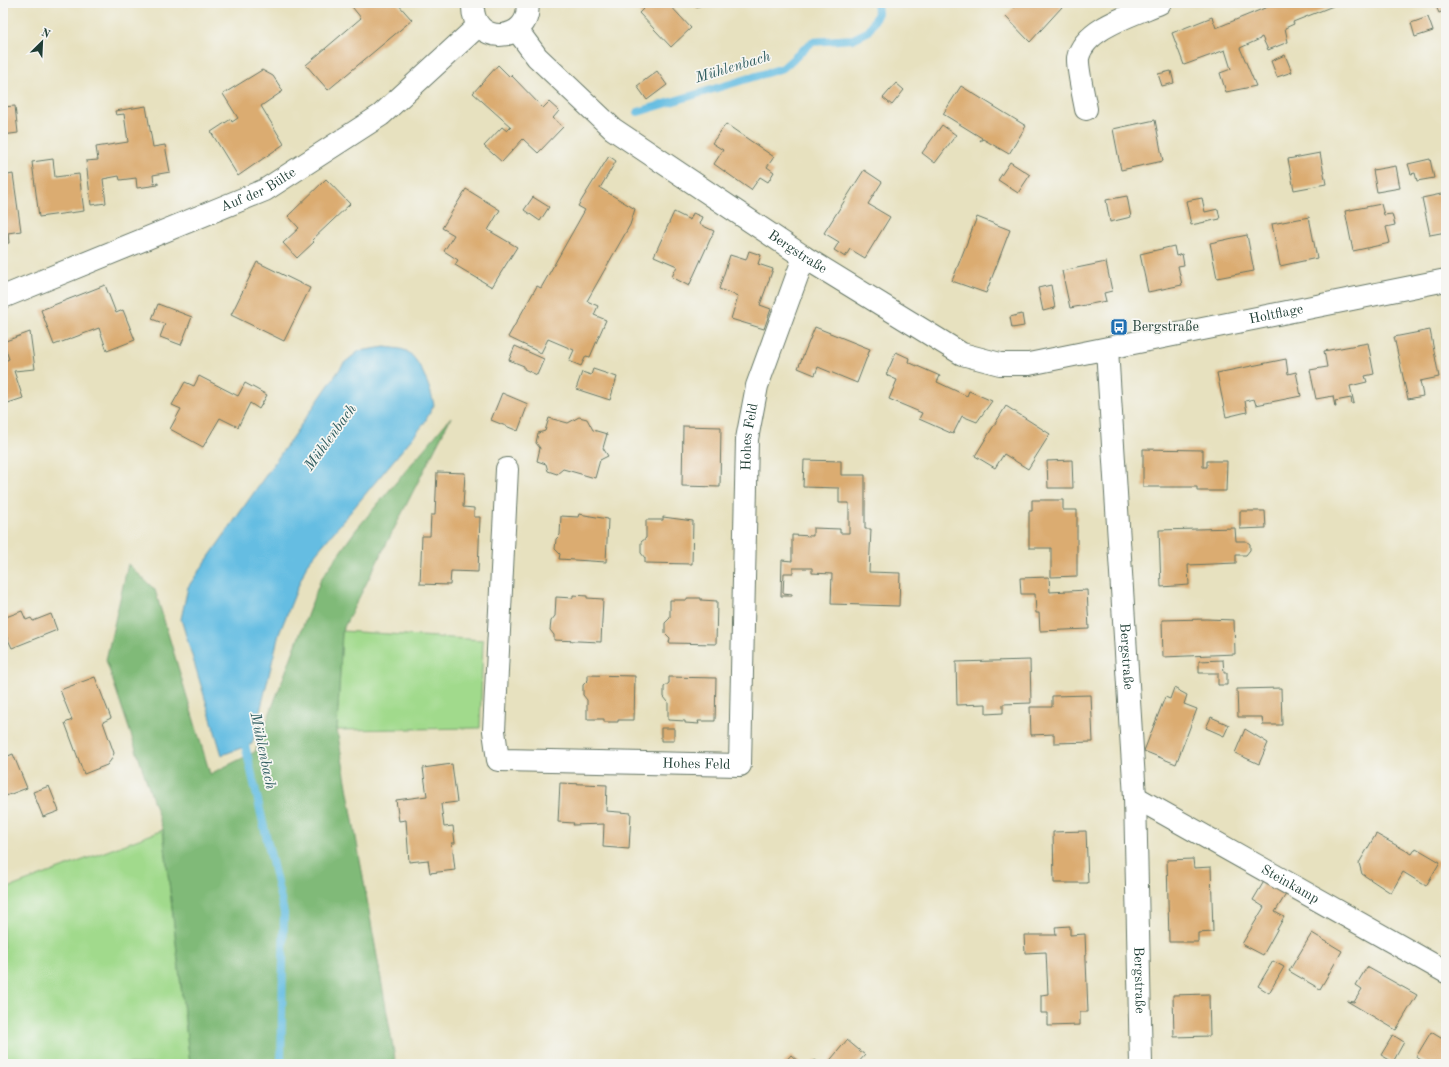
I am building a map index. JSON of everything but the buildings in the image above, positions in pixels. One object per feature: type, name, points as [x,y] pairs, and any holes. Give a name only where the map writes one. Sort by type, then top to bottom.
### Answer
[{"type":"street","points":[[473,3],[473,14],[478,26],[490,34],[504,36],[517,30],[526,19],[527,3]]},
{"type":"street","points":[[1086,110],[1078,58],[1085,42],[1105,27],[1160,3]]},
{"type":"street","name":"Auf der Bülte","points":[[3,297],[265,190],[381,115],[478,26]]},
{"type":"street","name":"Bergstraße","points":[[517,30],[537,57],[613,129],[804,257],[962,354],[1000,364],[1029,364],[1107,350],[1135,797],[1141,1064]]},
{"type":"street","name":"Hohes Feld","points":[[507,469],[494,731],[498,760],[740,765],[746,440],[757,386],[804,257]]},
{"type":"street","name":"Holtflage","points":[[1107,350],[1446,280]]},
{"type":"street","name":"Steinkamp","points":[[1135,797],[1446,972]]},
{"type":"green space","points":[[451,417],[342,631],[337,730],[396,1064],[190,1064],[163,830],[106,660],[128,564],[155,590],[210,774],[255,752],[321,579],[355,531]]},
{"type":"green space","points":[[342,631],[483,640],[480,728],[337,730]]},
{"type":"green space","points":[[163,830],[190,1064],[3,1064],[3,890]]},
{"type":"water","points":[[385,347],[404,350],[415,359],[424,374],[434,405],[423,425],[307,564],[279,634],[252,744],[222,755],[181,619],[188,587],[344,363],[359,351]]},
{"type":"waterway","name":"Mühlenbach","points":[[638,112],[783,68],[812,42],[853,39],[869,31],[878,13],[877,3]]},
{"type":"waterway","name":"Mühlenbach","points":[[243,736],[284,913],[281,1064]]},
{"type":"place","name":"Bergstraße","points":[[1119,327]]}]
